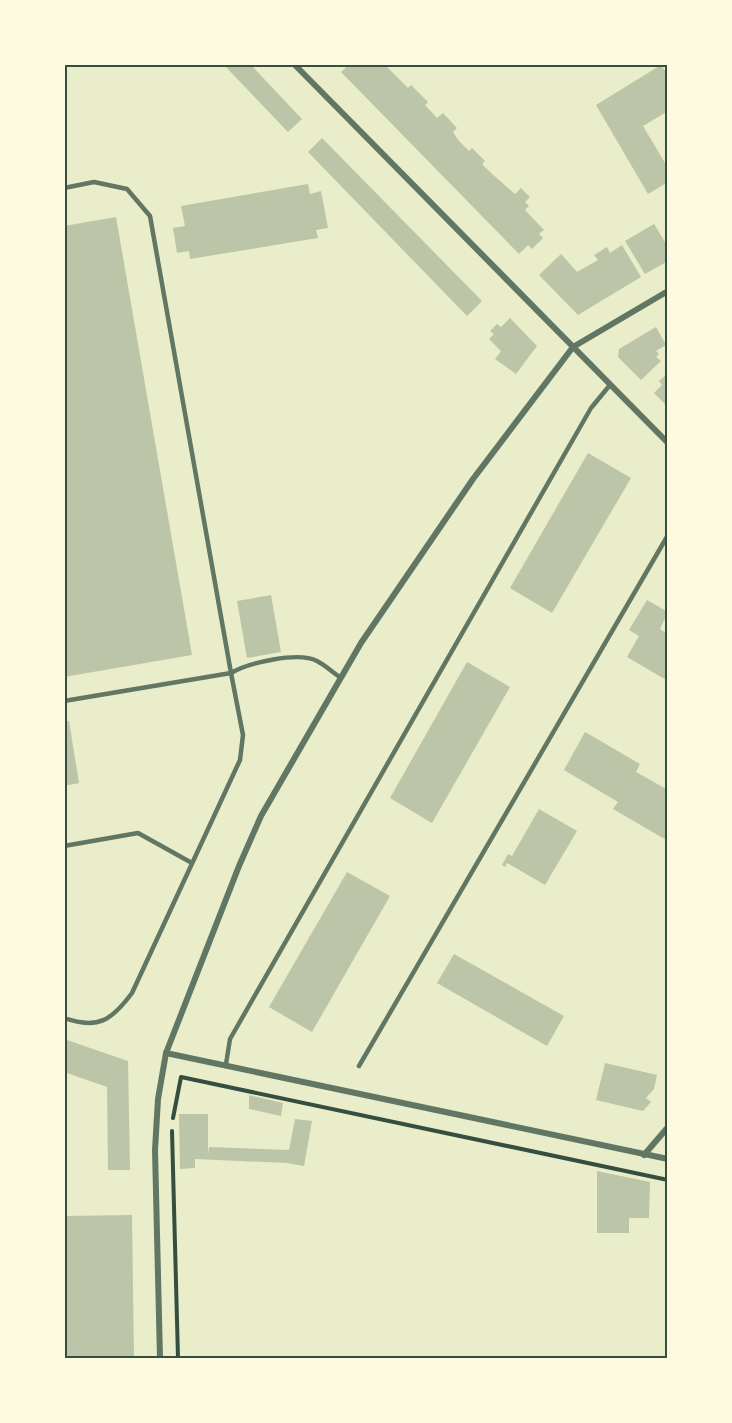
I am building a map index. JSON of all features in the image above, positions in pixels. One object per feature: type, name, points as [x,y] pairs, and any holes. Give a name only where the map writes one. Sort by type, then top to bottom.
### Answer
[{"type":"street","points":[[294,64],[668,443]]},
{"type":"street","points":[[160,1359],[155,1150],[158,1099],[166,1053],[239,866],[261,816],[340,677],[472,479],[573,347],[668,291]]},
{"type":"street","points":[[166,1053],[668,1160]]},
{"type":"street","points":[[644,1155],[668,1127]]},
{"type":"lane","points":[[64,188],[94,182],[127,189],[150,216],[243,735],[240,760],[132,993],[119,1010],[98,1024],[80,1024],[64,1018]]},
{"type":"lane","points":[[225,1064],[230,1039],[591,408],[610,385]]},
{"type":"lane","points":[[359,1066],[668,535]]},
{"type":"lane","points":[[64,701],[231,673],[245,665],[280,658],[315,659],[340,677]]},
{"type":"lane","points":[[64,846],[138,833],[192,863]]},
{"type":"path","points":[[178,1359],[172,1122],[181,1077],[668,1180]]},
{"type":"building","points":[[223,64],[250,64],[302,119],[288,132]]},
{"type":"building","points":[[350,64],[384,64],[408,88],[411,85],[428,102],[425,105],[437,118],[443,113],[457,128],[453,132],[458,140],[469,151],[472,148],[485,161],[482,164],[491,173],[515,194],[521,188],[530,197],[525,202],[529,206],[525,210],[544,230],[539,234],[543,238],[532,249],[528,245],[519,254],[341,72]]},
{"type":"building","points":[[661,65],[668,75],[668,111],[643,126],[668,168],[668,182],[648,194],[596,105]]},
{"type":"building","points":[[322,138],[482,301],[467,316],[308,152]]},
{"type":"building","points":[[308,184],[310,194],[321,191],[328,228],[316,230],[318,238],[190,259],[189,251],[177,253],[173,228],[185,226],[181,206]]},
{"type":"building","points":[[116,217],[192,655],[64,677],[64,226]]},
{"type":"building","points":[[654,224],[668,247],[668,261],[645,274],[625,241]]},
{"type":"building","points":[[622,245],[641,277],[578,315],[539,275],[561,254],[577,272],[598,260],[594,255],[607,247],[610,253]]},
{"type":"building","points":[[510,318],[537,346],[516,374],[495,359],[501,351],[489,339],[494,334],[490,331],[497,324],[501,327]]},
{"type":"building","points":[[656,327],[666,345],[656,351],[659,354],[656,357],[661,361],[641,380],[618,357],[619,349]]},
{"type":"building","points":[[668,373],[668,407],[654,393],[662,385],[659,381]]},
{"type":"building","points":[[588,453],[631,478],[552,613],[510,588]]},
{"type":"building","points":[[271,595],[281,652],[247,658],[237,601]]},
{"type":"building","points":[[647,600],[668,612],[660,629],[668,634],[668,681],[627,657],[639,636],[629,630]]},
{"type":"building","points":[[467,662],[510,687],[432,823],[390,798]]},
{"type":"building","points":[[69,721],[79,783],[64,786],[64,722]]},
{"type":"building","points":[[585,732],[640,764],[636,772],[668,790],[668,841],[613,809],[618,802],[564,770]]},
{"type":"building","points":[[539,809],[577,831],[545,885],[507,863],[505,867],[502,865],[508,854],[512,856]]},
{"type":"building","points":[[347,872],[390,896],[312,1032],[269,1007]]},
{"type":"building","points":[[454,954],[564,1016],[547,1046],[437,983]]},
{"type":"building","points":[[64,1039],[128,1061],[130,1170],[108,1170],[107,1087],[64,1072]]},
{"type":"building","points":[[605,1063],[657,1075],[654,1089],[646,1098],[651,1102],[643,1111],[596,1100]]},
{"type":"building","points":[[249,1095],[283,1103],[281,1116],[249,1109]]},
{"type":"building","points":[[179,1114],[208,1114],[208,1155],[209,1147],[289,1150],[295,1119],[312,1121],[304,1166],[287,1163],[195,1159],[195,1168],[180,1169]]},
{"type":"building","points":[[597,1171],[650,1182],[649,1218],[629,1218],[629,1233],[597,1233]]},
{"type":"building","points":[[132,1215],[134,1358],[64,1358],[64,1216]]}]
